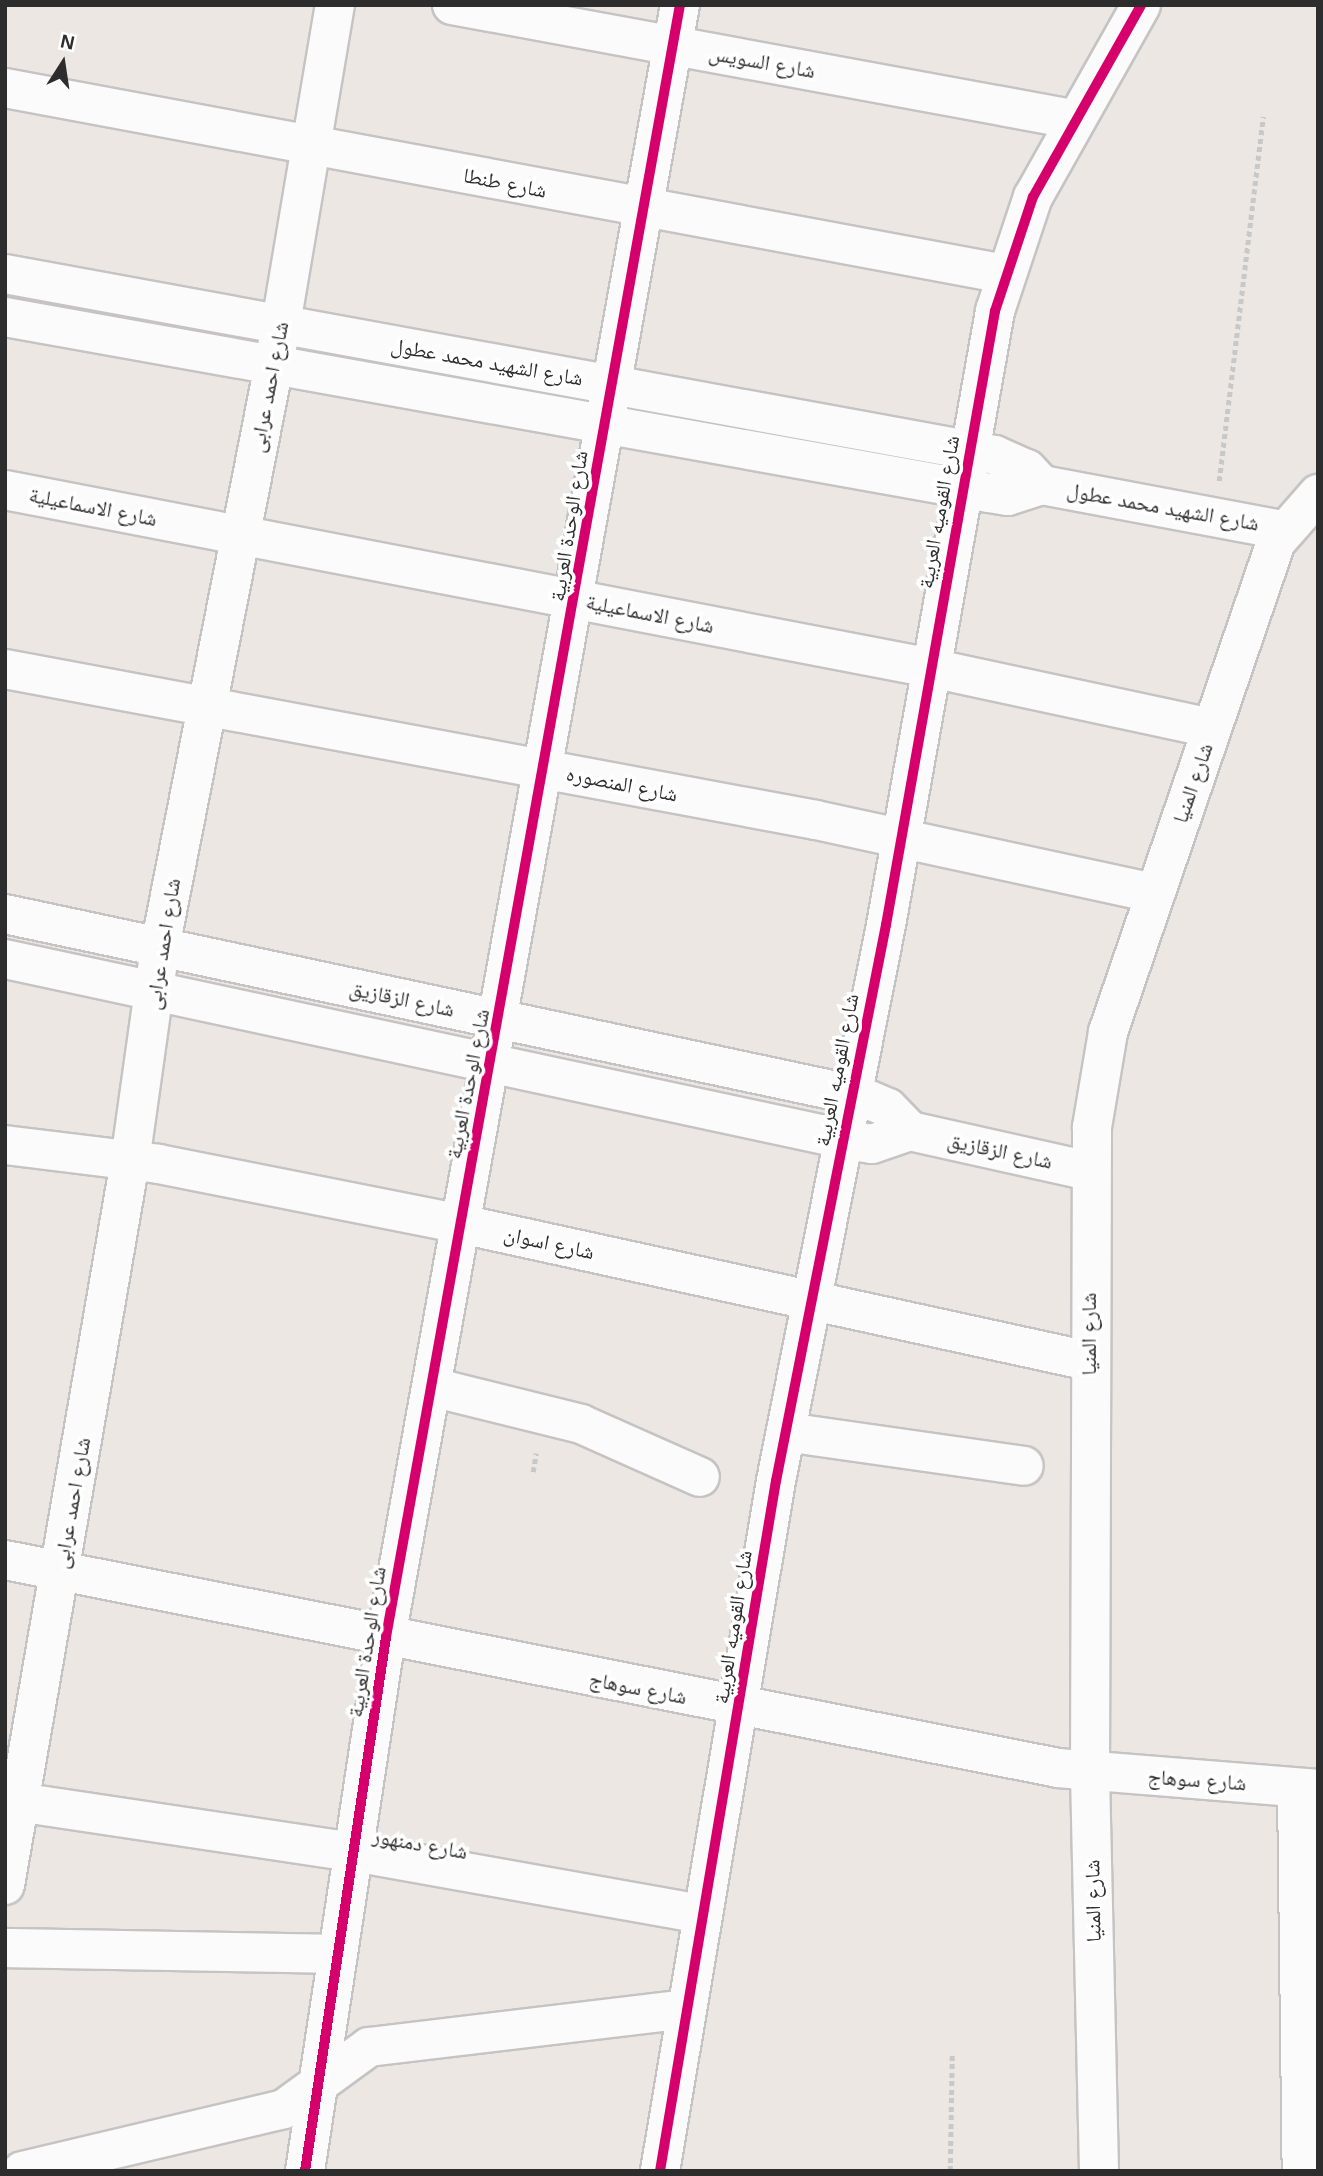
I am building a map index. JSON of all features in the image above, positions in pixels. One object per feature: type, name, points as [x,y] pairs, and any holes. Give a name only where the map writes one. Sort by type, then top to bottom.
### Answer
[{"type":"street","name":"شارع احمد عرابى","points":[[5,1885],[13,1802],[60,1571],[131,1161],[160,947],[274,365],[335,5]]},
{"type":"street","name":"شارع السويس","points":[[452,5],[1072,119]]},
{"type":"street","name":"شارع الوحدة العربية","points":[[305,2171],[386,1637],[577,600],[605,424],[680,5]]},
{"type":"street","name":"شارع القوميه العربية","points":[[660,2171],[786,1432],[901,838],[963,488],[1005,274],[1033,197],[1072,119],[1140,5]]},
{"type":"street","name":"شارع طنطا","points":[[5,88],[644,210],[1005,274]]},
{"type":"street","name":"شارع الشهيد محمد عطول","points":[[5,274],[970,451],[1011,461],[1042,485],[1283,530]]},
{"type":"street","name":"شارع الشهيد محمد عطول","points":[[5,317],[1008,496],[1042,485]]},
{"type":"street","name":"شارع الاسماعيلية","points":[[5,490],[931,668],[1212,728]]},
{"type":"street","points":[[1283,530],[1318,494]]},
{"type":"street","name":"شارع المنيا","points":[[1100,2171],[1090,1773],[1089,1171],[1108,1032],[1283,530]]},
{"type":"street","name":"شارع المنصوره","points":[[5,669],[901,838],[1155,893]]},
{"type":"street","name":"شارع الزقازيق","points":[[5,914],[852,1094],[888,1108],[910,1131],[1089,1171]]},
{"type":"street","points":[[5,959],[843,1139],[872,1144],[910,1131]]},
{"type":"street","name":"شارع اسوان","points":[[5,1145],[131,1161],[461,1224],[1089,1361]]},
{"type":"street","points":[[432,1387],[581,1424],[700,1477]]},
{"type":"street","points":[[786,1432],[1024,1466]]},
{"type":"street","name":"شارع سوهاج","points":[[5,1560],[740,1708],[1090,1773],[1308,1788]]},
{"type":"street","points":[[1302,2171],[1308,1788]]},
{"type":"street","name":"شارع دمنهور","points":[[13,1802],[353,1852],[702,1914]]},
{"type":"street","points":[[5,1948],[338,1954]]},
{"type":"street","points":[[22,2171],[284,2109],[369,2047],[686,2009]]},
{"type":"path","points":[[1214,517],[1263,117]]},
{"type":"path","points":[[950,2171],[953,2052]]},
{"type":"cycle path","points":[[305,2171],[386,1637],[680,5]]},
{"type":"cycle path","points":[[660,2171],[776,1481],[886,925],[995,311],[1033,197],[1141,5]]}]
